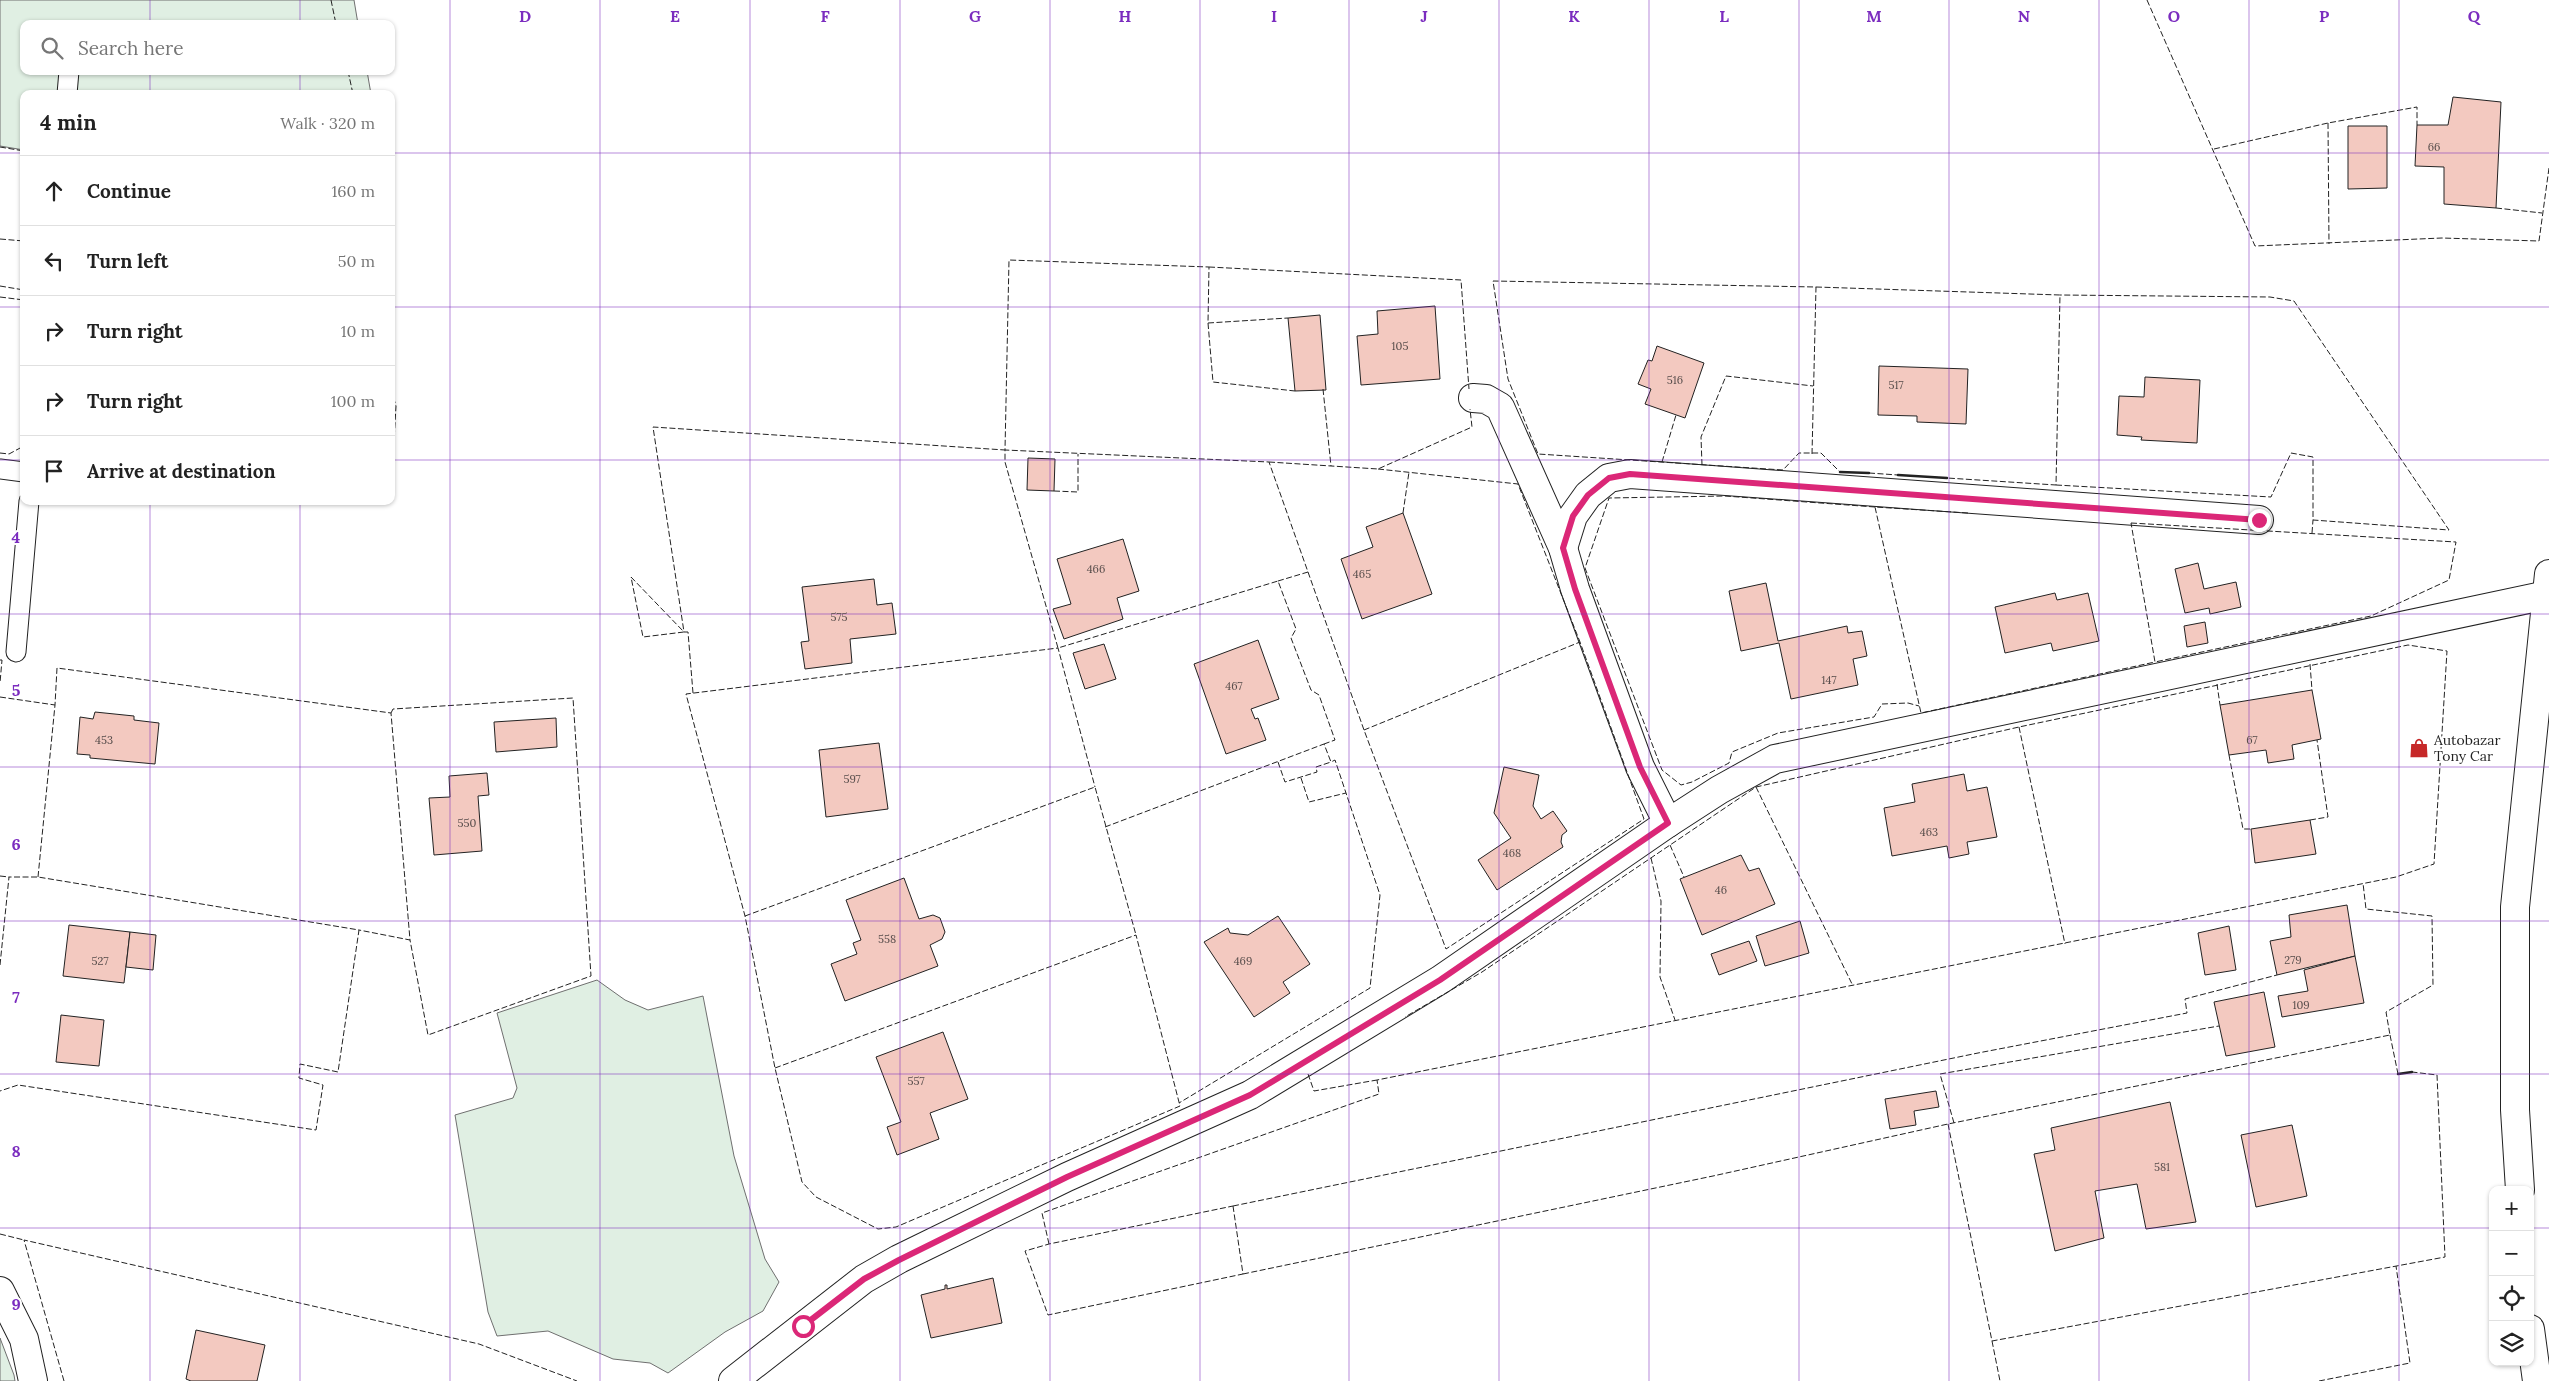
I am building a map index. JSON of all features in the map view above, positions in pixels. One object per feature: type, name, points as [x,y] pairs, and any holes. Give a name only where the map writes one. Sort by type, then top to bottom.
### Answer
[{"type":"street","points":[[1473,398],[1486,399],[1500,407],[1563,548],[1575,589],[1640,767],[1668,823]]},
{"type":"street","points":[[1563,548],[1573,516],[1588,495],[1609,478],[1630,474],[2259,520]]},
{"type":"street","points":[[733,1381],[864,1279],[1067,1177],[1250,1095],[1440,980],[1668,823],[1719,790],[1775,759],[2548,584],[2516,907],[2515,1110],[2520,1186]]},
{"type":"street","points":[[0,1291],[24,1339],[33,1381]]},
{"type":"street","points":[[2534,1359],[2537,1381]]},
{"type":"lane","points":[[67,90],[69,75]]},
{"type":"lane","points":[[0,469],[20,472]]},
{"type":"lane","points":[[16,652],[29,505]]},
{"type":"green space","points":[[0,0],[354,0],[357,20],[20,20],[20,75],[368,75],[370,90],[20,90],[20,149],[0,146]]},
{"type":"green space","points":[[597,980],[625,1000],[648,1010],[703,996],[734,1156],[765,1259],[779,1282],[763,1311],[725,1332],[668,1373],[650,1363],[613,1359],[548,1331],[497,1336],[488,1312],[455,1115],[513,1098],[517,1088],[497,1013]]},
{"type":"green space","points":[[0,1338],[14,1375],[15,1381],[0,1381]]},
{"type":"building","points":[[2453,97],[2501,102],[2496,208],[2444,204],[2444,167],[2415,166],[2417,125],[2448,125]]},
{"type":"building","points":[[2348,126],[2387,126],[2387,188],[2348,189]]},
{"type":"building","points":[[1435,306],[1440,379],[1361,385],[1357,336],[1378,334],[1377,311]]},
{"type":"building","points":[[1320,315],[1326,390],[1295,391],[1288,318]]},
{"type":"building","points":[[1657,346],[1704,363],[1685,418],[1645,404],[1651,389],[1638,384],[1648,360],[1652,361]]},
{"type":"building","points":[[1879,366],[1968,369],[1966,424],[1917,422],[1917,416],[1878,415]]},
{"type":"building","points":[[2145,377],[2200,380],[2197,443],[2141,440],[2142,437],[2117,435],[2119,396],[2144,397]]},
{"type":"building","points":[[1028,458],[1055,459],[1054,491],[1027,490]]},
{"type":"building","points":[[1403,513],[1432,594],[1362,619],[1341,559],[1373,547],[1366,527]]},
{"type":"building","points":[[1123,539],[1139,591],[1117,598],[1123,619],[1064,639],[1053,609],[1071,604],[1057,559]]},
{"type":"building","points":[[2198,563],[2204,589],[2236,582],[2241,607],[2210,614],[2209,608],[2185,613],[2175,569]]},
{"type":"building","points":[[874,579],[877,605],[892,603],[896,634],[850,639],[852,663],[805,669],[801,642],[809,641],[802,587]]},
{"type":"building","points":[[1766,583],[1778,641],[1847,626],[1848,633],[1862,631],[1867,656],[1853,659],[1858,685],[1791,699],[1779,643],[1741,651],[1729,591]]},
{"type":"building","points":[[2055,593],[2057,600],[2088,593],[2099,641],[2053,651],[2051,643],[2005,653],[1995,607]]},
{"type":"building","points":[[2205,622],[2208,643],[2187,647],[2184,626]]},
{"type":"building","points":[[1258,640],[1279,699],[1251,709],[1255,719],[1258,718],[1266,740],[1226,754],[1194,664]]},
{"type":"building","points":[[1104,644],[1116,679],[1085,689],[1073,653]]},
{"type":"building","points":[[2312,690],[2321,739],[2292,745],[2294,759],[2268,763],[2266,750],[2229,755],[2220,705]]},
{"type":"building","points":[[95,712],[134,716],[134,720],[159,723],[155,764],[90,758],[90,755],[77,754],[80,717],[93,719]]},
{"type":"building","points":[[556,718],[557,747],[496,752],[494,722]]},
{"type":"building","points":[[879,743],[888,809],[826,817],[819,750]]},
{"type":"building","points":[[1504,767],[1539,775],[1533,806],[1541,819],[1553,811],[1567,831],[1562,835],[1561,842],[1563,847],[1497,890],[1478,860],[1511,838],[1494,813]]},
{"type":"building","points":[[487,773],[489,795],[478,796],[482,851],[434,855],[429,798],[450,797],[449,776]]},
{"type":"building","points":[[1964,774],[1967,791],[1987,787],[1997,837],[1967,842],[1969,854],[1949,858],[1947,846],[1892,856],[1884,808],[1915,802],[1912,784]]},
{"type":"building","points":[[2310,820],[2316,854],[2255,863],[2251,829]]},
{"type":"building","points":[[1741,855],[1749,871],[1759,868],[1775,904],[1702,935],[1680,879]]},
{"type":"building","points":[[904,878],[919,919],[933,915],[940,918],[945,932],[942,939],[930,945],[938,966],[845,1001],[831,964],[857,954],[853,943],[861,940],[846,900]]},
{"type":"building","points":[[2347,905],[2355,956],[2277,975],[2270,941],[2291,937],[2289,915]]},
{"type":"building","points":[[1278,916],[1310,964],[1283,982],[1290,993],[1254,1017],[1204,942],[1228,928],[1230,933],[1248,935]]},
{"type":"building","points":[[1800,921],[1809,953],[1765,966],[1756,936]]},
{"type":"building","points":[[69,925],[130,932],[124,983],[63,976]]},
{"type":"building","points":[[2229,926],[2236,970],[2205,975],[2198,933]]},
{"type":"building","points":[[130,932],[156,935],[153,970],[126,967]]},
{"type":"building","points":[[1749,941],[1757,961],[1719,975],[1711,954]]},
{"type":"building","points":[[2355,956],[2364,1003],[2282,1017],[2278,996],[2308,991],[2304,970]]},
{"type":"building","points":[[2264,992],[2275,1047],[2226,1056],[2214,1002]]},
{"type":"building","points":[[61,1015],[104,1020],[99,1066],[56,1062]]},
{"type":"building","points":[[943,1032],[968,1099],[930,1113],[939,1139],[897,1155],[887,1127],[901,1122],[876,1057]]},
{"type":"building","points":[[1936,1091],[1939,1107],[1914,1111],[1916,1125],[1890,1129],[1885,1099]]},
{"type":"building","points":[[2170,1102],[2196,1222],[2146,1229],[2137,1184],[2095,1191],[2104,1238],[2055,1251],[2034,1154],[2055,1150],[2051,1128]]},
{"type":"building","points":[[2292,1125],[2307,1196],[2256,1207],[2241,1135]]},
{"type":"building","points":[[993,1278],[1002,1323],[931,1338],[921,1295],[945,1289],[945,1285],[947,1285],[947,1289]]},
{"type":"building","points":[[196,1330],[265,1345],[257,1381],[191,1381],[186,1379]]},
{"type":"fence","points":[[331,0],[335,20]]},
{"type":"fence","points":[[2147,0],[2255,246],[2442,238],[2539,241],[2549,168]]},
{"type":"fence","points":[[349,75],[352,90]]},
{"type":"fence","points":[[2214,149],[2328,123],[2417,107],[2417,125]]},
{"type":"fence","points":[[2328,123],[2329,244]]},
{"type":"fence","points":[[0,147],[20,150]]},
{"type":"fence","points":[[2496,208],[2542,213]]},
{"type":"fence","points":[[0,239],[20,241]]},
{"type":"fence","points":[[1278,581],[1308,572],[1269,462],[1005,450],[1009,260],[1209,267],[1208,323],[1213,382],[1295,391]]},
{"type":"fence","points":[[1209,267],[1461,280],[1469,389]]},
{"type":"fence","points":[[1812,454],[1816,287],[1493,281],[1508,379],[1538,454],[1783,470],[1799,453],[1821,453],[1840,472]]},
{"type":"fence","points":[[0,286],[20,289]]},
{"type":"fence","points":[[1816,287],[2060,295],[2056,485],[1947,478]]},
{"type":"fence","points":[[2056,485],[2271,497],[2291,453],[2313,457],[2313,520],[2449,530],[2294,301],[2270,297],[2060,295]]},
{"type":"fence","points":[[0,297],[20,300]]},
{"type":"fence","points":[[1208,323],[1288,318]]},
{"type":"fence","points":[[1702,465],[1701,437],[1726,376],[1813,386]]},
{"type":"fence","points":[[1323,389],[1331,466]]},
{"type":"fence","points":[[395,403],[395,424]]},
{"type":"fence","points":[[1269,462],[1378,469],[1472,427],[1470,409]]},
{"type":"fence","points":[[1662,462],[1676,415]]},
{"type":"fence","points":[[693,693],[688,632],[684,632],[653,427],[1005,450],[1005,462],[1058,648],[1278,581],[1296,629],[1291,638],[1311,690],[1319,695],[1335,740],[1324,744]]},
{"type":"fence","points":[[0,453],[9,454],[20,448]]},
{"type":"fence","points":[[1054,491],[1078,492],[1078,454]]},
{"type":"fence","points":[[1378,469],[1518,484],[1580,642]]},
{"type":"fence","points":[[1403,513],[1409,472]]},
{"type":"fence","points":[[1869,473],[1898,475]]},
{"type":"fence","points":[[1875,507],[1725,496],[1609,498],[1585,568],[1662,770],[1681,785],[1692,782],[1729,763],[1732,752],[1778,733],[1874,717],[1882,704],[1908,703],[1919,706]]},
{"type":"fence","points":[[1968,513],[1875,507],[1921,713],[2155,662]]},
{"type":"fence","points":[[2312,533],[2313,520]]},
{"type":"fence","points":[[2131,523],[2456,542],[2449,580],[2371,616],[2155,662],[2131,523]]},
{"type":"fence","points":[[1308,572],[1364,730],[1446,949],[1644,819],[1580,642],[1364,730]]},
{"type":"fence","points":[[631,577],[684,632],[643,637],[631,577]]},
{"type":"fence","points":[[1049,1244],[1042,1213],[1379,1094],[1377,1080],[2396,877],[2434,864],[2447,651],[2408,645],[2019,727],[1756,787],[1482,972],[1405,1017]]},
{"type":"fence","points":[[775,1068],[1136,935],[1180,1106],[896,1227],[878,1229],[816,1197],[802,1182],[775,1068],[745,916],[686,694],[1058,648],[1095,787]]},
{"type":"fence","points":[[0,660],[2,660],[0,683]]},
{"type":"fence","points":[[2310,664],[2312,690]]},
{"type":"fence","points":[[38,877],[57,668],[391,713],[410,940],[359,930]]},
{"type":"fence","points":[[2217,684],[2220,705]]},
{"type":"fence","points":[[0,697],[55,705]]},
{"type":"fence","points":[[391,713],[393,709],[573,698],[591,976],[428,1035],[410,940]]},
{"type":"fence","points":[[2019,727],[2065,944]]},
{"type":"fence","points":[[2310,820],[2328,817],[2317,740]]},
{"type":"fence","points":[[1105,827],[1324,744],[1331,762],[1335,760],[1380,895],[1370,988],[1179,1103]]},
{"type":"fence","points":[[2229,755],[2243,829],[2251,829]]},
{"type":"fence","points":[[1278,762],[1285,782],[1317,772],[1316,767],[1331,762]]},
{"type":"fence","points":[[1301,778],[1309,802],[1346,793]]},
{"type":"fence","points":[[745,916],[1095,787],[1136,935]]},
{"type":"fence","points":[[1756,787],[1853,986]]},
{"type":"fence","points":[[1670,845],[1684,877]]},
{"type":"fence","points":[[1651,858],[1661,901],[1660,977],[1675,1020]]},
{"type":"fence","points":[[0,876],[9,877]]},
{"type":"fence","points":[[0,965],[9,877],[38,877],[359,930],[338,1072],[300,1064],[299,1078],[323,1085],[316,1130],[18,1085],[0,1091]]},
{"type":"fence","points":[[1243,1274],[1713,1176],[1948,1124],[2390,1035],[2386,1012],[2433,985],[2432,916],[2366,909],[2363,883]]},
{"type":"fence","points":[[1233,1206],[1978,1053],[2187,1013],[2185,999],[2277,975]]},
{"type":"fence","points":[[1954,1123],[1940,1074],[2219,1026]]},
{"type":"fence","points":[[2390,1035],[2398,1074]]},
{"type":"fence","points":[[1948,1124],[1992,1341],[2445,1257],[2437,1075],[2412,1072]]},
{"type":"fence","points":[[1308,1074],[1314,1091],[1377,1080]]},
{"type":"fence","points":[[1233,1206],[1243,1274],[1048,1315],[1025,1251],[1049,1244],[1233,1206]]},
{"type":"fence","points":[[0,1234],[24,1240]]},
{"type":"fence","points":[[64,1381],[24,1240],[479,1344],[577,1381]]},
{"type":"fence","points":[[2319,1381],[2410,1363],[2396,1266]]},
{"type":"fence","points":[[1992,1341],[2000,1381]]},
{"type":"wall","points":[[1840,472],[1869,473]]},
{"type":"wall","points":[[1898,475],[1947,478]]},
{"type":"wall","points":[[2398,1074],[2412,1072]]},
{"type":"place","name":"Autobazar Tony Car","points":[[2419,748]]},
{"type":"route","points":[[803,1326],[864,1279],[899,1260],[1067,1177],[1250,1095],[1440,980],[1668,823],[1640,767],[1575,589],[1563,548],[1573,516],[1588,495],[1609,478],[1630,474],[2259,520]]}]
